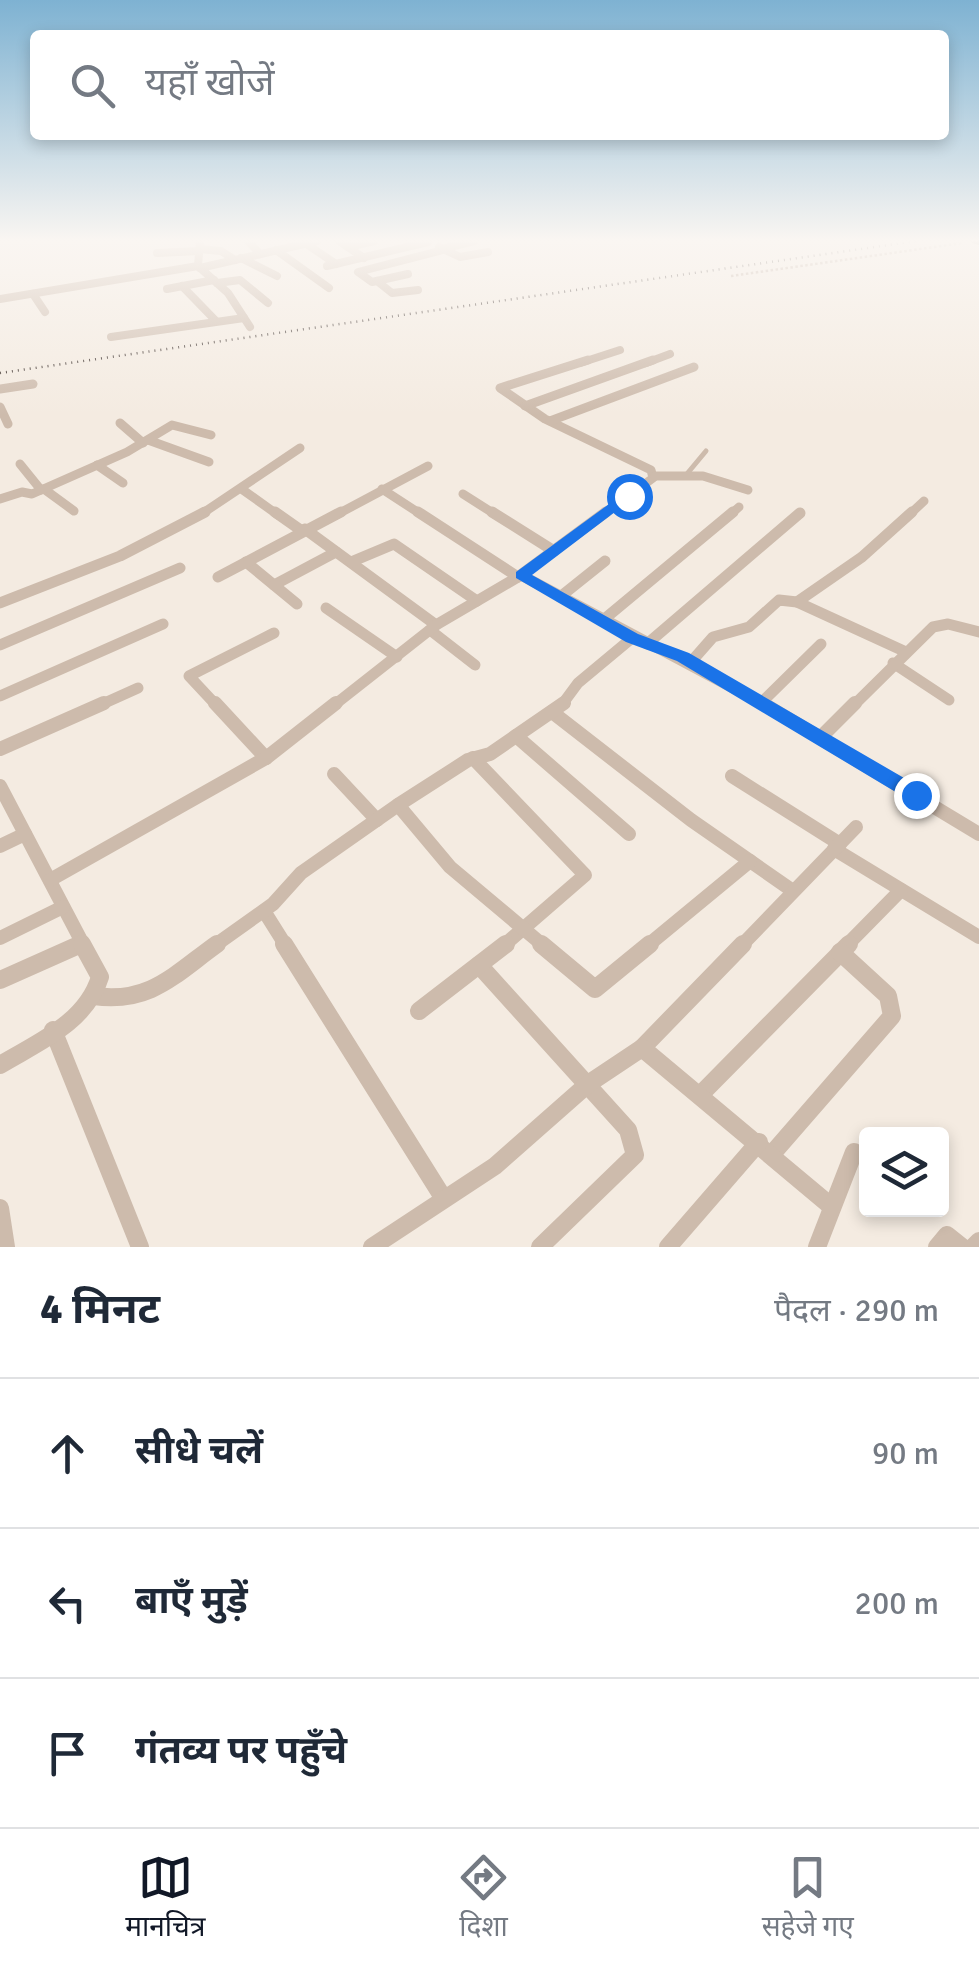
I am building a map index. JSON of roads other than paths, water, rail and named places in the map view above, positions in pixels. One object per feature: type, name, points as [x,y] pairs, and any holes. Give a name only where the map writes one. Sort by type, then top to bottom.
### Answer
[{"type":"street","points":[[36,299],[45,312]]},
{"type":"street","points":[[195,299],[216,321]]},
{"type":"street","points":[[229,299],[250,327]]},
{"type":"street","points":[[263,299],[268,303]]},
{"type":"street","points":[[111,338],[244,318]]},
{"type":"street","points":[[620,350],[552,374],[502,386],[501,390],[550,421],[655,476],[704,476],[748,490]]},
{"type":"street","points":[[525,406],[670,354]]},
{"type":"street","points":[[550,421],[694,367]]},
{"type":"street","points":[[0,389],[34,384]]},
{"type":"street","points":[[0,406],[8,424]]},
{"type":"street","points":[[120,423],[146,441],[209,462]]},
{"type":"street","points":[[0,498],[42,490],[172,426],[211,435]]},
{"type":"street","points":[[0,603],[120,556],[243,490],[300,448]]},
{"type":"street","points":[[20,464],[42,490],[74,511]]},
{"type":"street","points":[[97,465],[123,482]]},
{"type":"street","points":[[218,577],[428,466]]},
{"type":"street","points":[[50,880],[266,758],[433,628],[520,576],[655,476]]},
{"type":"street","points":[[243,490],[350,562],[475,665]]},
{"type":"street","points":[[382,490],[520,576],[640,641],[690,662],[822,736],[979,834]]},
{"type":"street","points":[[463,494],[554,551]]},
{"type":"street","points":[[797,602],[862,558],[924,501]]},
{"type":"street","points":[[602,621],[739,507]]},
{"type":"street","points":[[94,996],[123,1000],[148,993],[264,910],[301,874],[398,805],[472,758],[490,754],[569,700],[578,683],[640,641],[800,513]]},
{"type":"street","points":[[350,562],[394,544],[477,601]]},
{"type":"street","points":[[274,585],[336,552]]},
{"type":"street","points":[[560,597],[605,561]]},
{"type":"street","points":[[246,562],[297,604]]},
{"type":"street","points":[[0,645],[180,568]]},
{"type":"street","points":[[690,662],[713,637],[749,627],[773,602],[797,602],[906,652]]},
{"type":"street","points":[[326,608],[397,658]]},
{"type":"street","points":[[0,696],[164,624]]},
{"type":"street","points":[[822,736],[893,664],[940,624],[979,632]]},
{"type":"street","points":[[266,758],[189,676],[274,633]]},
{"type":"street","points":[[762,702],[821,644]]},
{"type":"street","points":[[893,664],[949,700]]},
{"type":"street","points":[[0,749],[138,688]]},
{"type":"street","points":[[552,712],[793,891]]},
{"type":"street","points":[[516,736],[629,834]]},
{"type":"street","points":[[419,1011],[524,930],[585,875],[472,758]]},
{"type":"street","points":[[334,774],[377,820]]},
{"type":"street","points":[[732,776],[901,890],[979,937]]},
{"type":"street","points":[[0,786],[100,977],[94,996],[75,1017],[0,1066]]},
{"type":"street","points":[[398,805],[450,867],[591,988],[601,988],[750,861]]},
{"type":"street","points":[[372,1247],[512,1153],[588,1084],[642,1048],[856,827]]},
{"type":"street","points":[[0,846],[25,834]]},
{"type":"street","points":[[701,1094],[901,890]]},
{"type":"street","points":[[0,938],[64,907]]},
{"type":"street","points":[[264,910],[444,1200]]},
{"type":"street","points":[[0,980],[82,943]]},
{"type":"street","points":[[668,1247],[892,1016],[888,996],[840,952]]},
{"type":"street","points":[[479,965],[634,1138],[635,1156],[540,1247]]},
{"type":"street","points":[[53,1030],[140,1247]]},
{"type":"street","points":[[642,1048],[832,1208]]},
{"type":"street","points":[[818,1247],[854,1152]]},
{"type":"street","points":[[0,1208],[6,1247]]},
{"type":"street","points":[[937,1247],[947,1234],[962,1247]]},
{"type":"street","points":[[972,1247],[979,1241]]},
{"type":"lane","points":[[686,475],[706,451]]},
{"type":"railway","points":[[0,373],[512,299]]}]
